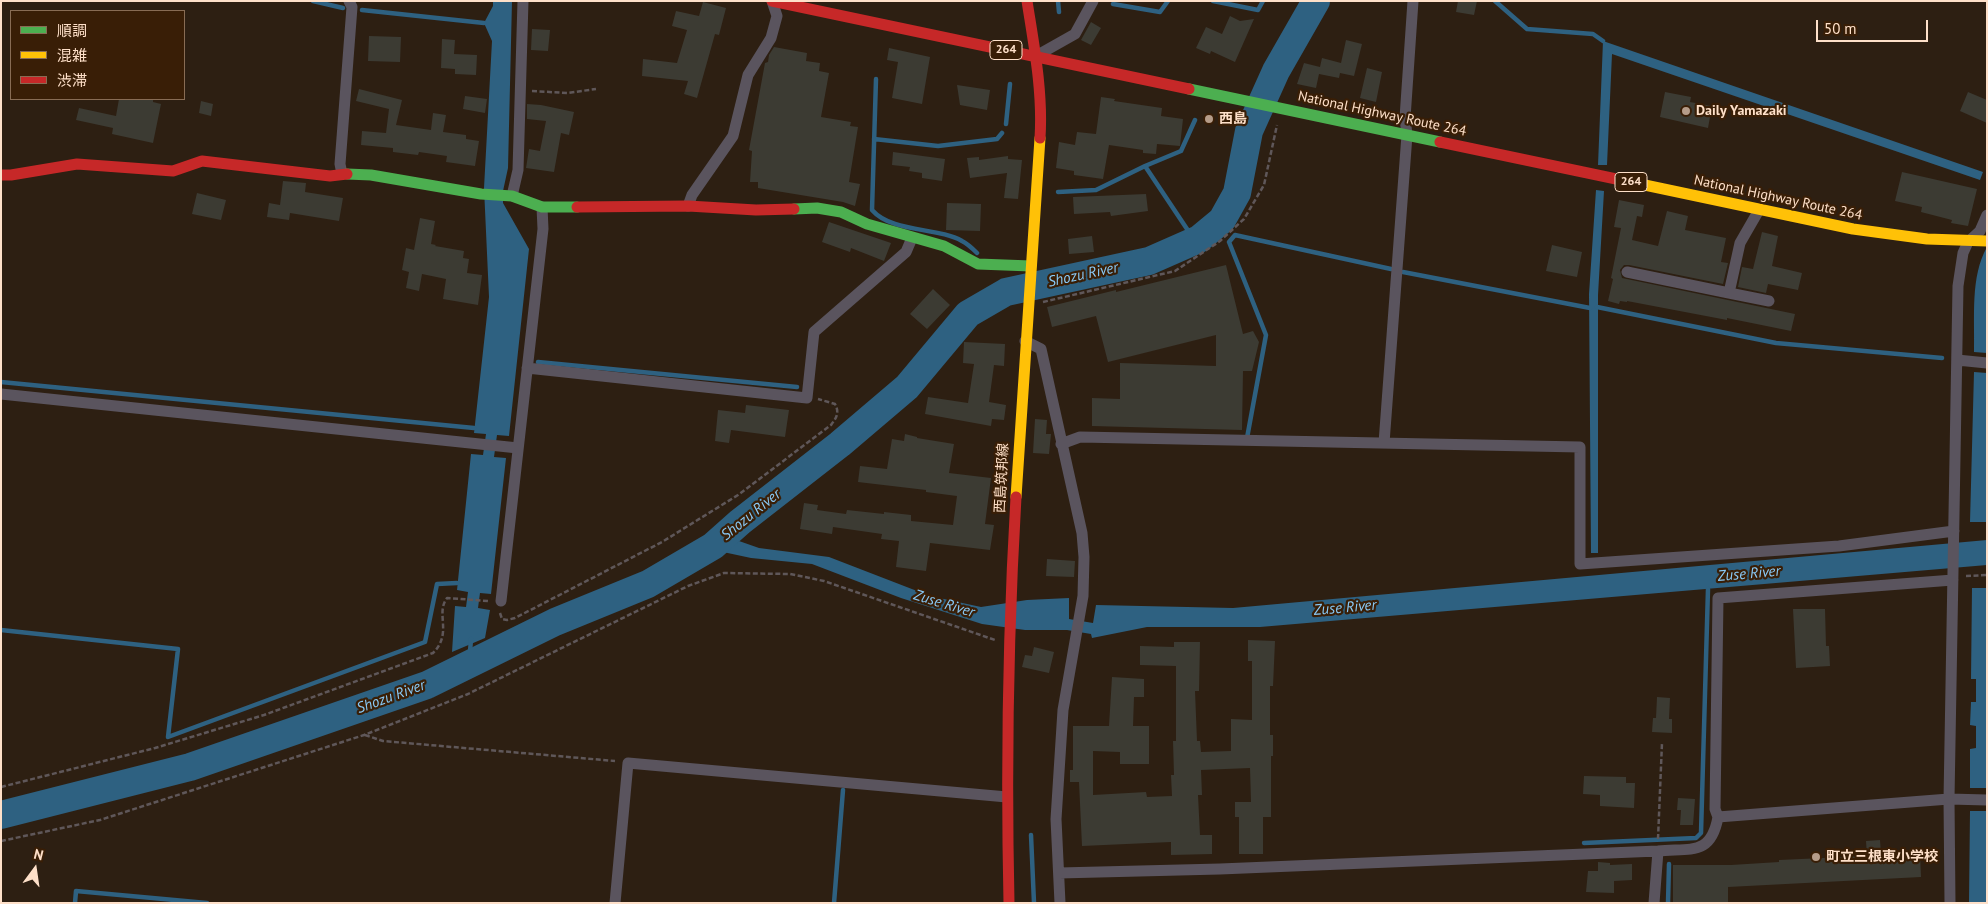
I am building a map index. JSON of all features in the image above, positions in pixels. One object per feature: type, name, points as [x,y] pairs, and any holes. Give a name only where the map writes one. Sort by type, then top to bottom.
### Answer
[{"type":"main road","name":"National Highway Route 264","points":[[772,1],[1853,230],[1927,239],[1968,242],[1986,241]]},
{"type":"main road","name":"西島筑邦線","points":[[1009,903],[1007,797],[1008,639],[1027,306],[1041,121],[1036,56],[1027,1]]},
{"type":"main road","points":[[1,175],[77,164],[173,171],[182,170],[192,163],[202,161],[330,176],[342,174],[371,175],[481,194],[509,196],[542,207],[688,206],[756,210],[817,208],[842,212],[867,224],[944,246],[978,264],[1031,266]]},
{"type":"street","points":[[342,174],[340,164],[352,7],[349,1]]},
{"type":"street","points":[[509,196],[518,170],[523,1]]},
{"type":"street","points":[[688,206],[692,195],[733,136],[748,75],[771,38],[777,16],[772,1]]},
{"type":"street","points":[[1036,56],[1075,34],[1093,1]]},
{"type":"street","points":[[1384,444],[1408,135],[1405,118],[1413,1]]},
{"type":"street","points":[[501,601],[542,229],[542,207]]},
{"type":"street","points":[[1729,293],[1740,243],[1759,210]]},
{"type":"street","points":[[1950,903],[1949,799],[1958,286],[1968,242],[1980,231],[1987,215]]},
{"type":"street","points":[[527,368],[807,398],[814,332],[906,252],[912,238]]},
{"type":"street","points":[[1628,272],[1770,301]]},
{"type":"street","points":[[1025,341],[1040,349],[1083,541],[1084,596],[1063,710],[1056,819],[1060,903]]},
{"type":"street","points":[[1957,360],[1987,363]]},
{"type":"street","points":[[1,394],[518,448]]},
{"type":"street","points":[[1061,444],[1080,437],[1580,447],[1580,564],[1839,546],[1954,530]]},
{"type":"street","points":[[1059,873],[1220,869],[1701,848],[1710,841],[1715,832],[1718,817],[1715,809],[1718,598],[1953,580]]},
{"type":"street","points":[[616,903],[628,763],[1007,797]]},
{"type":"street","points":[[1718,817],[1949,799],[1987,800]]},
{"type":"street","points":[[1654,903],[1658,851]]},
{"type":"path","points":[[520,91],[567,93],[596,89]]},
{"type":"path","points":[[1027,306],[1175,271],[1220,241],[1244,219],[1264,185],[1277,131],[1278,108]]},
{"type":"path","points":[[501,601],[500,615],[502,619],[515,618],[662,542],[738,495],[831,425],[837,417],[838,410],[835,404],[827,400],[807,398]]},
{"type":"path","points":[[1,841],[100,820],[364,735],[468,694],[688,586],[724,572],[790,574],[824,581],[973,634],[1008,639]]},
{"type":"path","points":[[1953,580],[1965,576],[1987,575]]},
{"type":"path","points":[[1,787],[155,748],[264,715],[433,653],[440,646],[444,635],[443,603],[447,598],[481,600]]},
{"type":"path","points":[[364,735],[383,741],[628,763]]},
{"type":"path","points":[[1659,834],[1662,744]]},
{"type":"water","points":[[493,1],[512,1],[508,168],[503,191],[503,203],[529,249],[509,436],[497,435],[494,457],[506,458],[491,594],[480,593],[478,608],[490,610],[485,638],[452,652],[455,606],[466,607],[468,592],[457,590],[471,454],[483,455],[486,434],[474,433],[489,297],[484,188],[492,41],[484,23],[493,6]]},
{"type":"water","points":[[1603,41],[1983,172],[1980,180],[1612,54],[1607,165],[1598,165]]},
{"type":"water","points":[[1596,190],[1604,191],[1598,295],[1598,553],[1591,553],[1589,294]]},
{"type":"water","points":[[1987,247],[1987,353],[1974,352],[1974,311],[1978,271]]},
{"type":"water","points":[[1974,372],[1987,373],[1987,522],[1970,522]]},
{"type":"water","name":"Zuse River","points":[[1987,540],[1987,565],[1260,627],[1147,627],[1092,638],[1091,634],[1067,630],[1025,630],[982,624],[901,598],[812,564],[751,558],[723,552],[739,541],[759,548],[829,557],[930,596],[981,607],[1027,600],[1069,598],[1069,619],[1093,623],[1096,605],[1233,608]]},
{"type":"water","points":[[1972,588],[1987,588],[1987,788],[1970,788],[1970,749],[1976,748],[1976,726],[1970,725],[1971,702],[1976,702],[1976,679],[1971,679]]},
{"type":"water","points":[[1970,811],[1987,811],[1987,903],[1969,903]]},
{"type":"building","points":[[1458,1],[1477,1],[1474,15],[1456,12]]},
{"type":"building","points":[[703,2],[726,8],[719,35],[715,34],[697,98],[684,94],[688,81],[642,76],[643,59],[677,63],[687,30],[672,26],[676,11],[699,16]]},
{"type":"building","points":[[1230,16],[1240,21],[1254,19],[1235,62],[1211,51],[1210,54],[1196,48],[1206,27],[1222,34]]},
{"type":"building","points":[[1091,22],[1101,28],[1091,45],[1081,40]]},
{"type":"building","points":[[532,29],[550,30],[548,51],[531,50]]},
{"type":"building","points":[[369,36],[401,37],[400,62],[368,61]]},
{"type":"building","points":[[442,39],[455,40],[454,54],[477,55],[476,75],[455,74],[455,69],[441,68]]},
{"type":"building","points":[[1346,40],[1362,44],[1354,76],[1340,73],[1339,78],[1319,74],[1316,88],[1297,84],[1304,63],[1320,67],[1322,58],[1341,63]]},
{"type":"building","points":[[774,47],[807,53],[806,61],[820,63],[819,71],[829,73],[821,117],[851,122],[850,126],[858,127],[849,182],[860,184],[855,206],[843,202],[758,188],[758,182],[750,182],[752,151],[749,150],[765,63],[768,62],[769,55]]},
{"type":"building","points":[[889,48],[930,57],[922,104],[892,98],[898,62],[887,60]]},
{"type":"building","points":[[1367,68],[1382,72],[1376,102],[1360,98]]},
{"type":"building","points":[[957,85],[990,90],[987,110],[960,105]]},
{"type":"building","points":[[359,89],[402,100],[396,125],[431,130],[433,113],[446,115],[443,132],[466,135],[466,139],[479,141],[475,166],[446,162],[447,156],[419,152],[418,155],[393,152],[393,148],[361,145],[362,131],[386,133],[389,109],[356,101]]},
{"type":"building","name":"Daily Yamazaki","points":[[1665,92],[1691,97],[1690,102],[1712,106],[1708,128],[1660,117]]},
{"type":"building","points":[[1968,92],[1987,100],[1987,123],[1960,111]]},
{"type":"building","points":[[465,96],[487,99],[485,113],[463,109]]},
{"type":"building","points":[[1101,97],[1115,99],[1114,101],[1162,108],[1161,116],[1183,119],[1180,146],[1157,144],[1156,154],[1109,145],[1103,179],[1074,175],[1074,171],[1056,168],[1059,142],[1075,145],[1077,132],[1096,134]]},
{"type":"building","points":[[119,100],[153,100],[153,102],[161,104],[153,143],[112,134],[113,128],[76,120],[79,108],[116,116]]},
{"type":"building","points":[[201,101],[213,104],[211,116],[199,113]]},
{"type":"building","points":[[527,104],[574,112],[569,135],[561,133],[554,172],[526,168],[529,149],[540,151],[546,121],[527,119]]},
{"type":"building","points":[[893,152],[945,159],[942,181],[922,178],[922,173],[909,171],[910,167],[892,165]]},
{"type":"building","points":[[1008,156],[1008,159],[1022,160],[1018,199],[1004,198],[1007,173],[970,178],[967,158],[979,157],[979,160]]},
{"type":"building","points":[[1902,172],[1977,189],[1968,226],[1951,223],[1952,220],[1921,212],[1922,207],[1895,201]]},
{"type":"building","points":[[283,181],[306,183],[305,192],[343,198],[339,221],[290,213],[289,220],[267,217],[269,203],[280,205]]},
{"type":"building","points":[[197,193],[226,200],[221,220],[192,214]]},
{"type":"building","points":[[1146,194],[1148,211],[1111,216],[1110,212],[1074,214],[1073,197]]},
{"type":"building","points":[[1619,200],[1644,205],[1642,217],[1637,216],[1632,240],[1658,246],[1667,211],[1688,216],[1685,230],[1726,238],[1721,262],[1728,263],[1723,284],[1629,265],[1624,265],[1620,270],[1622,278],[1795,314],[1791,331],[1627,301],[1620,301],[1619,304],[1608,301],[1621,228],[1614,227]]},
{"type":"building","points":[[947,203],[981,204],[980,231],[946,230]]},
{"type":"building","points":[[420,218],[435,221],[431,244],[464,251],[463,258],[469,259],[467,273],[482,275],[478,305],[443,299],[446,279],[422,274],[419,291],[406,288],[409,272],[402,270],[406,248],[414,250]]},
{"type":"building","points":[[829,222],[891,243],[884,261],[851,248],[850,252],[822,242]]},
{"type":"building","points":[[1762,232],[1778,236],[1772,266],[1802,273],[1798,290],[1768,284],[1766,293],[1738,287],[1742,267],[1753,269]]},
{"type":"building","points":[[1092,236],[1094,252],[1069,254],[1068,239]]},
{"type":"building","points":[[1552,245],[1582,252],[1577,277],[1546,271]]},
{"type":"building","points":[[1226,265],[1243,334],[1253,331],[1259,342],[1252,371],[1243,371],[1242,430],[1092,426],[1092,398],[1120,399],[1120,363],[1216,366],[1216,335],[1108,362],[1096,316],[1052,327],[1047,307]]},
{"type":"building","points":[[933,289],[950,305],[927,329],[910,314]]},
{"type":"building","points":[[964,342],[1005,344],[1004,366],[994,365],[989,402],[1006,405],[1004,420],[992,419],[991,426],[925,414],[928,397],[968,403],[974,364],[963,363]]},
{"type":"building","points":[[746,405],[789,410],[785,437],[731,430],[729,443],[715,441],[718,410],[745,413]]},
{"type":"building","points":[[1035,419],[1047,420],[1046,434],[1051,434],[1049,454],[1033,453]]},
{"type":"building","points":[[905,434],[917,438],[954,444],[949,473],[991,478],[985,524],[994,525],[990,550],[930,543],[926,571],[896,567],[899,541],[881,539],[882,534],[833,527],[832,534],[800,529],[804,503],[818,505],[817,510],[846,514],[847,510],[884,514],[884,512],[911,515],[911,521],[953,525],[957,496],[926,492],[926,490],[858,482],[860,466],[887,469],[892,439],[904,441]]},
{"type":"building","points":[[1047,559],[1075,561],[1074,577],[1046,576]]},
{"type":"building","points":[[1793,609],[1825,609],[1826,646],[1829,646],[1830,666],[1796,668]]},
{"type":"building","points":[[1248,640],[1275,641],[1273,686],[1270,686],[1270,735],[1273,735],[1271,817],[1263,817],[1263,854],[1239,854],[1239,817],[1235,817],[1235,802],[1251,802],[1250,768],[1201,770],[1202,795],[1198,795],[1200,835],[1212,835],[1212,854],[1171,855],[1171,842],[1082,846],[1079,782],[1070,782],[1070,770],[1073,770],[1073,726],[1109,726],[1112,677],[1144,679],[1144,697],[1134,697],[1133,726],[1149,726],[1149,764],[1120,764],[1120,752],[1093,751],[1093,795],[1146,792],[1147,797],[1172,796],[1171,775],[1174,775],[1173,741],[1176,741],[1176,666],[1140,665],[1140,646],[1174,647],[1174,642],[1200,642],[1199,691],[1195,691],[1197,741],[1200,741],[1201,752],[1231,751],[1231,719],[1252,720],[1252,661],[1248,661]]},
{"type":"building","points":[[1034,647],[1054,652],[1049,673],[1022,667],[1025,655],[1032,656]]},
{"type":"building","points":[[1657,697],[1670,698],[1669,719],[1672,719],[1672,733],[1652,732],[1653,718],[1656,718]]},
{"type":"building","points":[[1584,776],[1626,777],[1626,783],[1635,783],[1634,808],[1600,806],[1600,795],[1583,794]]},
{"type":"building","points":[[1678,798],[1695,799],[1693,825],[1680,825],[1681,810],[1677,810]]},
{"type":"building","points":[[1880,840],[1881,854],[1920,853],[1921,877],[1728,887],[1728,903],[1673,903],[1673,865],[1731,865],[1779,862],[1779,860],[1867,856],[1866,841]]},
{"type":"building","points":[[1598,862],[1610,863],[1610,865],[1632,864],[1632,880],[1614,881],[1614,893],[1586,892],[1588,871],[1598,871]]},
{"type":"waterway","points":[[313,1],[343,8]]},
{"type":"waterway","points":[[1058,1],[1059,12]]},
{"type":"waterway","points":[[1113,4],[1160,12],[1168,1]]},
{"type":"waterway","points":[[1213,1],[1258,10],[1263,1]]},
{"type":"waterway","name":"Shozu River","points":[[1,815],[190,767],[427,685],[555,622],[648,584],[713,546],[740,522],[840,444],[907,387],[968,314],[1006,292],[1149,261],[1199,239],[1222,220],[1237,193],[1249,131],[1276,71],[1316,1]]},
{"type":"waterway","points":[[1495,1],[1527,29],[1593,34],[1603,41]]},
{"type":"waterway","points":[[362,10],[484,23]]},
{"type":"waterway","points":[[876,79],[872,210],[891,223],[941,233],[962,241],[977,253]]},
{"type":"waterway","points":[[1006,124],[1010,84]]},
{"type":"waterway","points":[[1195,120],[1181,151],[1145,166],[1191,235],[1199,239]]},
{"type":"waterway","points":[[874,139],[938,146],[997,139],[1002,133]]},
{"type":"waterway","points":[[1058,192],[1096,190],[1145,166]]},
{"type":"waterway","points":[[1247,438],[1266,335],[1229,242],[1235,235],[1391,269]]},
{"type":"waterway","points":[[1403,272],[1590,308]]},
{"type":"waterway","points":[[1597,307],[1776,343],[1942,358]]},
{"type":"waterway","points":[[538,362],[797,387]]},
{"type":"waterway","points":[[1,382],[474,428]]},
{"type":"waterway","points":[[1,630],[178,649],[168,737],[425,642],[437,584],[457,583]]},
{"type":"waterway","points":[[1584,843],[1696,838],[1701,833],[1708,589]]},
{"type":"waterway","points":[[469,665],[471,639]]},
{"type":"waterway","points":[[834,903],[843,790]]},
{"type":"waterway","points":[[1031,835],[1034,903]]},
{"type":"waterway","points":[[1668,903],[1669,864]]},
{"type":"waterway","points":[[75,903],[76,891],[207,903]]},
{"type":"traffic: fast","points":[[1189,89],[1440,142]]},
{"type":"traffic: fast","points":[[347,174],[371,175],[481,194],[512,196],[542,207],[577,207]]},
{"type":"traffic: fast","points":[[794,209],[817,208],[841,212],[867,224],[944,246],[978,264],[1031,266]]},
{"type":"traffic: slow","points":[[1016,497],[1040,138]]},
{"type":"traffic: slow","points":[[1640,184],[1853,229],[1927,239],[1987,241]]},
{"type":"traffic: jam","points":[[772,1],[1189,89]]},
{"type":"traffic: jam","points":[[1027,1],[1039,86],[1040,138]]},
{"type":"traffic: jam","points":[[1440,142],[1640,184]]},
{"type":"traffic: jam","points":[[1,175],[77,164],[173,171],[202,161],[330,176],[347,174]]},
{"type":"traffic: jam","points":[[577,207],[688,206],[756,210],[794,209]]},
{"type":"traffic: jam","points":[[1009,903],[1008,700],[1016,497]]},
{"type":"place","name":"Daily Yamazaki","points":[[1686,111]]},
{"type":"place","name":"西島","points":[[1209,119]]},
{"type":"place","name":"町立三根東小学校","points":[[1816,857]]}]
